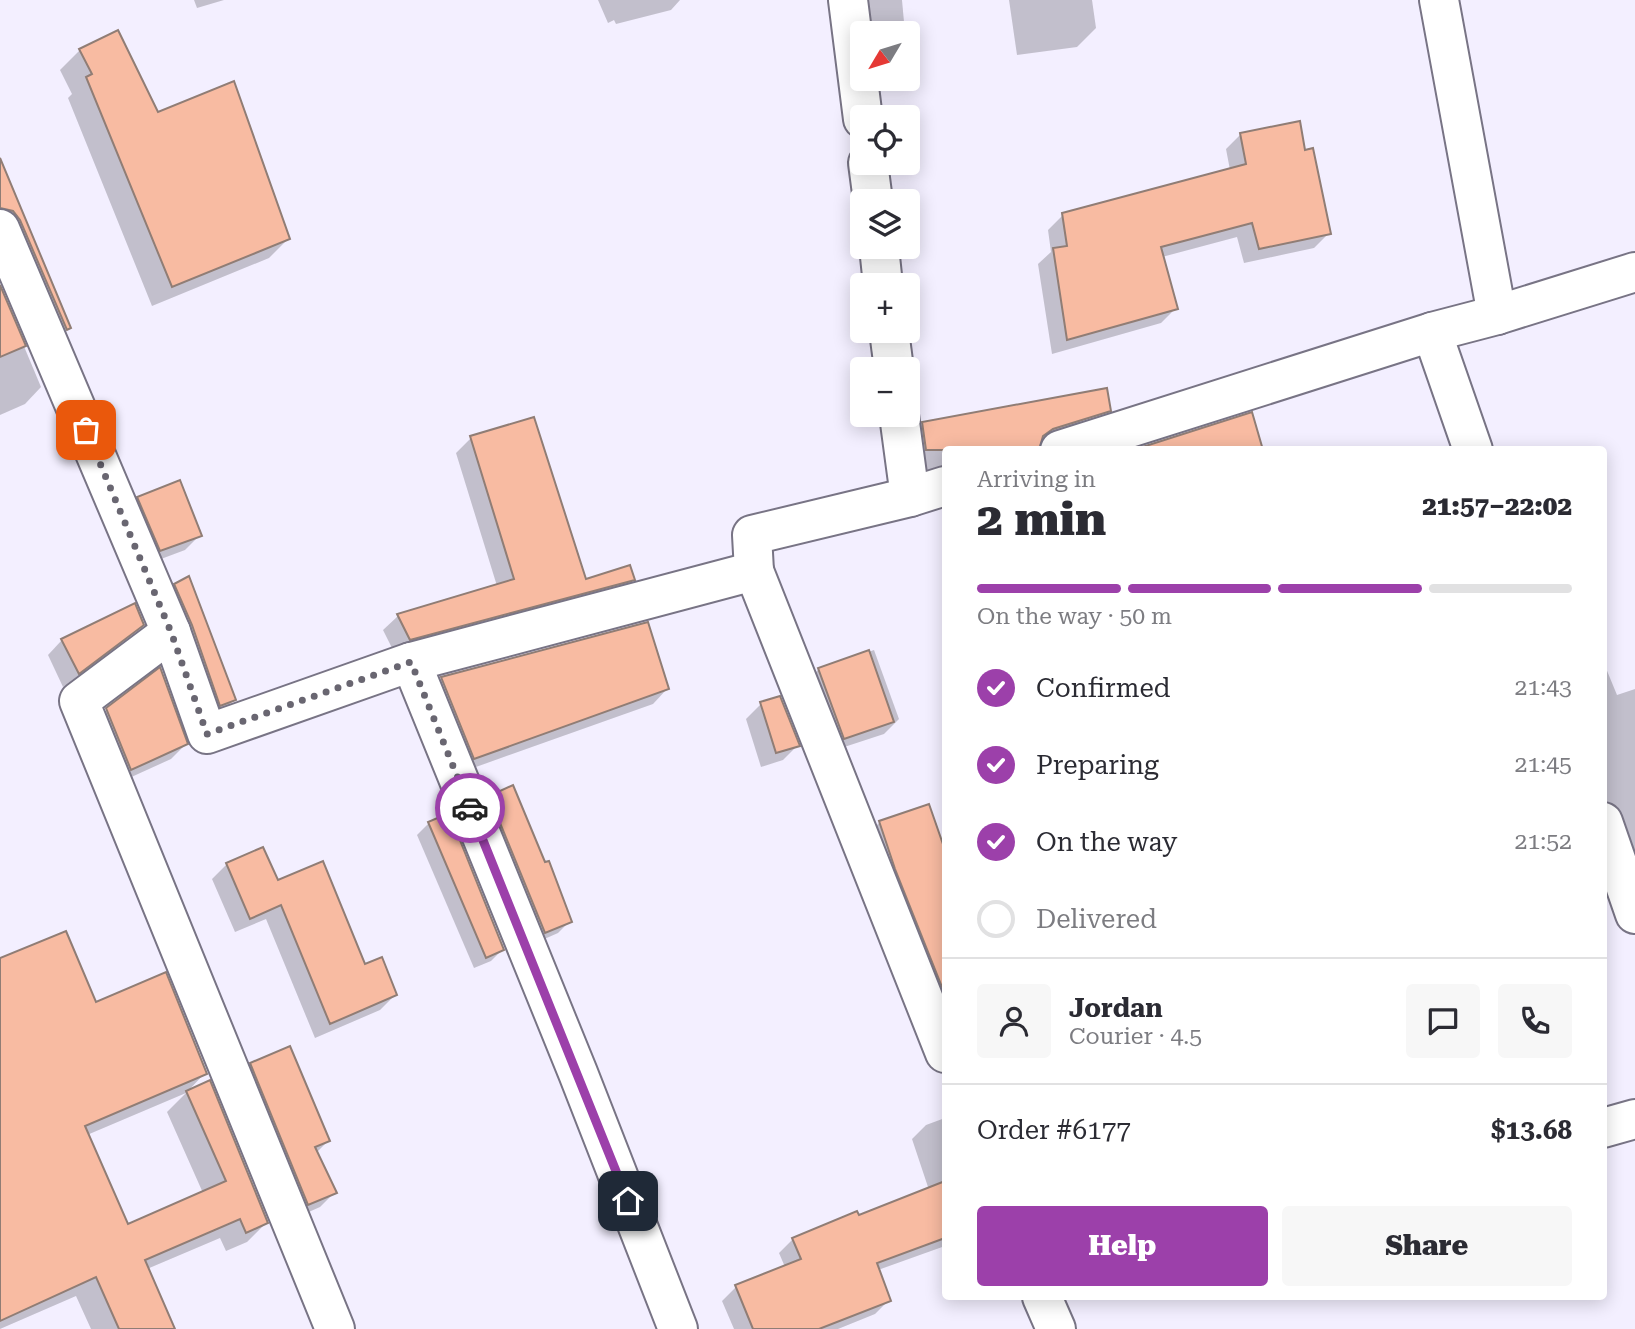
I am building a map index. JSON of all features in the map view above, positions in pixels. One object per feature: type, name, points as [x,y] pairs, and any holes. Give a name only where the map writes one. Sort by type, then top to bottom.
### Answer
[{"type":"street","points":[[848,0],[861,105]]},
{"type":"street","points":[[1439,0],[1497,315]]},
{"type":"street","points":[[0,229],[171,632],[207,734],[411,662],[754,571]]},
{"type":"street","points":[[1073,446],[1432,332],[1497,315],[1635,272]]},
{"type":"street","points":[[1432,332],[1473,446]]},
{"type":"street","points":[[900,427],[909,497]]},
{"type":"street","points":[[942,487],[752,536],[754,571],[942,1045]]},
{"type":"street","points":[[171,632],[79,701],[335,1329]]},
{"type":"street","points":[[411,662],[573,1060],[678,1329]]},
{"type":"street","points":[[1607,834],[1635,914]]},
{"type":"street","points":[[1607,1127],[1635,1119]]},
{"type":"street","points":[[1043,1300],[1056,1329]]},
{"type":"building","points":[[118,30],[158,112],[234,81],[290,239],[172,287],[86,77],[92,74],[79,49]]},
{"type":"building","points":[[1300,121],[1305,150],[1313,148],[1331,234],[1259,249],[1252,223],[1161,247],[1178,309],[1067,340],[1053,248],[1067,246],[1062,213],[1246,164],[1240,133]]},
{"type":"building","points":[[0,158],[71,328],[67,330],[20,220],[13,211],[0,208]]},
{"type":"building","points":[[0,285],[26,346],[0,357]]},
{"type":"building","points":[[1107,388],[1111,411],[1053,429],[1043,436],[1040,446],[942,446],[942,450],[926,450],[922,422]]},
{"type":"building","points":[[1252,412],[1262,446],[1146,446]]},
{"type":"building","points":[[534,417],[586,579],[630,565],[635,580],[410,640],[397,614],[514,579],[470,436]]},
{"type":"building","points":[[180,480],[202,536],[160,551],[137,497]]},
{"type":"building","points":[[189,576],[236,700],[220,706],[192,625],[174,584]]},
{"type":"building","points":[[135,603],[144,625],[79,674],[61,639]]},
{"type":"building","points":[[648,622],[669,689],[474,759],[441,677]]},
{"type":"building","points":[[869,650],[894,722],[844,739],[818,668]]},
{"type":"building","points":[[160,667],[188,744],[131,770],[106,708]]},
{"type":"building","points":[[780,696],[800,746],[776,753],[760,702]]},
{"type":"building","points":[[513,785],[545,862],[549,861],[572,922],[545,933],[489,796]]},
{"type":"building","points":[[929,804],[942,841],[942,987],[895,869],[879,821]]},
{"type":"building","points":[[449,813],[504,950],[486,958],[428,822]]},
{"type":"building","points":[[263,847],[278,880],[323,861],[365,964],[382,957],[397,995],[330,1024],[281,905],[250,919],[226,863]]},
{"type":"building","points":[[66,931],[96,1002],[166,972],[207,1074],[85,1126],[128,1224],[226,1181],[186,1091],[210,1080],[268,1223],[246,1233],[240,1219],[145,1260],[175,1329],[119,1329],[96,1277],[0,1321],[0,958]]},
{"type":"building","points":[[290,1046],[330,1141],[315,1147],[337,1193],[308,1205],[250,1063]]},
{"type":"building","points":[[942,1182],[942,1239],[877,1263],[891,1301],[819,1329],[753,1329],[735,1285],[801,1259],[792,1238],[857,1211],[859,1215]]},
{"type":"way so far","points":[[86,430],[171,632],[207,734],[411,662],[470,808]]},
{"type":"route","points":[[470,808],[628,1201]]}]
